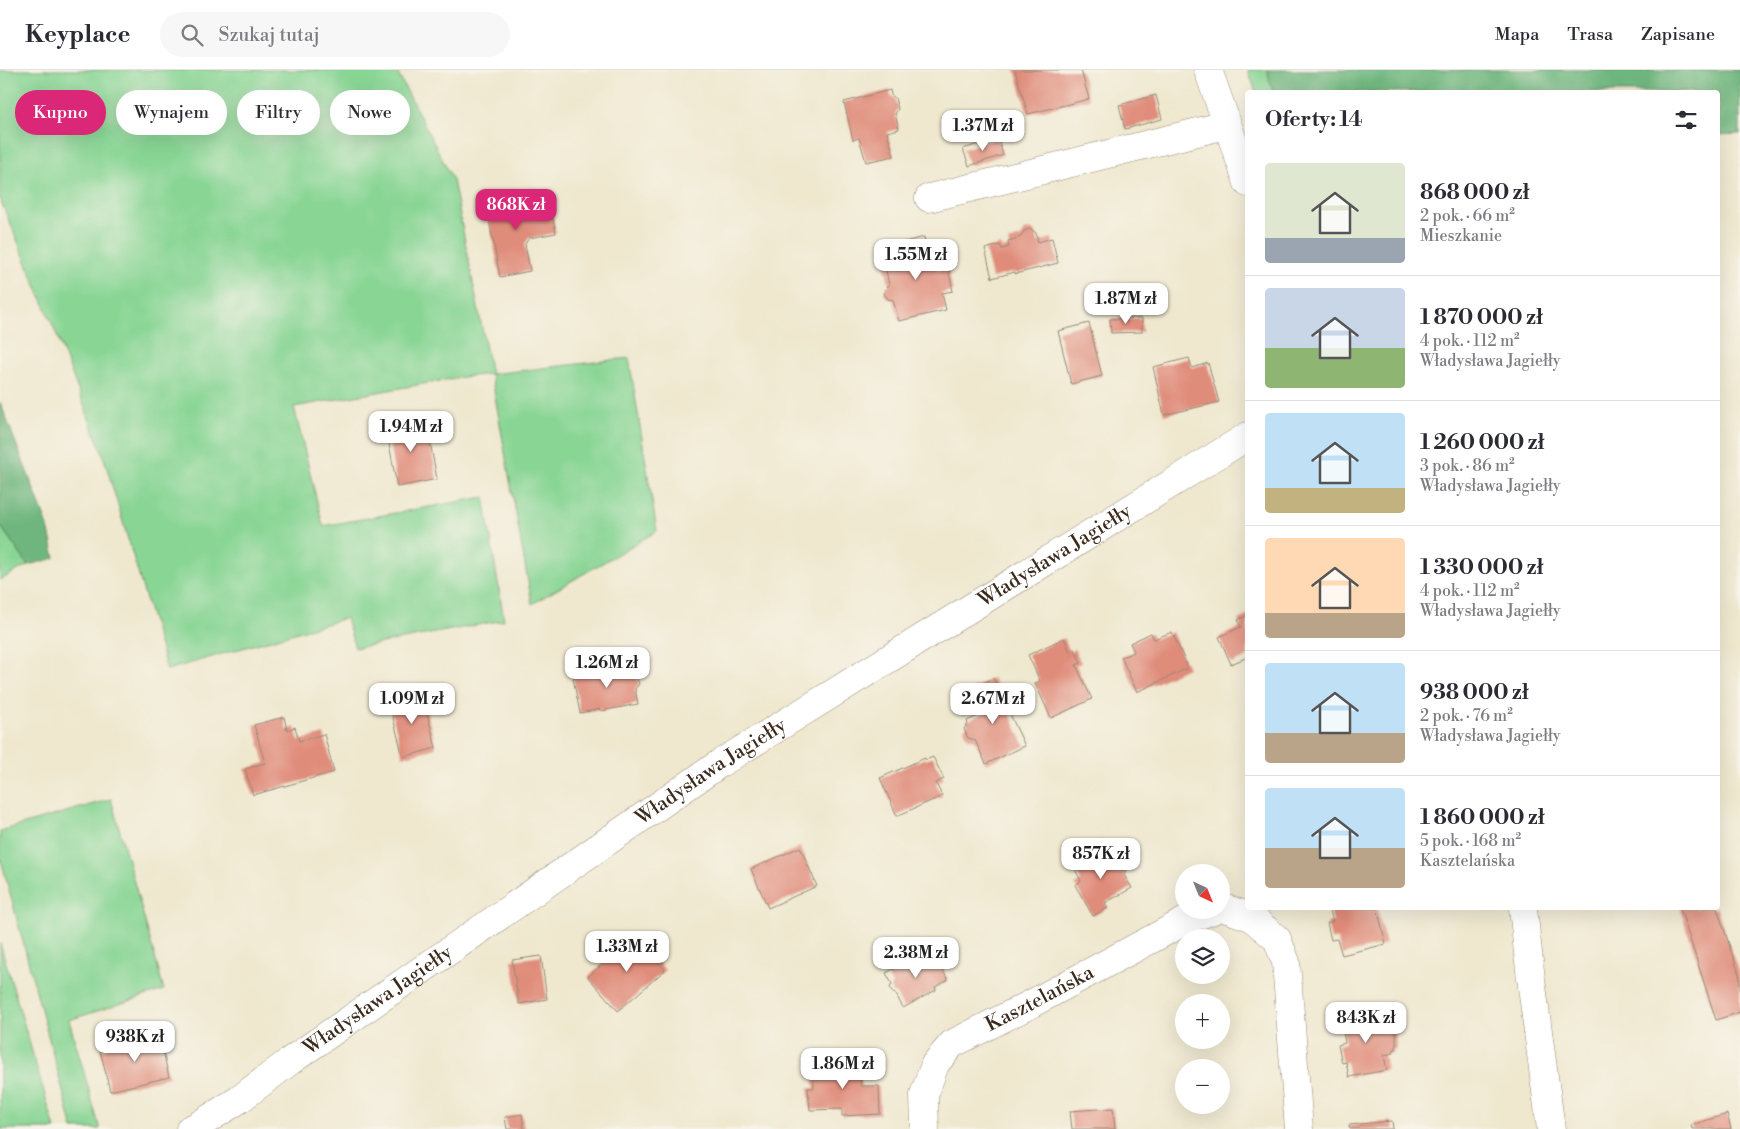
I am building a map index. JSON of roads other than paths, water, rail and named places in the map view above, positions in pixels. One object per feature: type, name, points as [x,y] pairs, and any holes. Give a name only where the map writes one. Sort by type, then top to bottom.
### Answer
[{"type":"street","points":[[1208,70],[1245,175]]},
{"type":"street","points":[[929,198],[1226,125]]},
{"type":"street","name":"Władysława Jagiełły","points":[[190,1129],[240,1099],[290,1061],[719,764],[1245,438]]},
{"type":"street","points":[[1230,910],[1252,917],[1277,939],[1286,962],[1299,1129]]},
{"type":"street","points":[[1523,910],[1551,1129]]},
{"type":"street","name":"Kasztelańska","points":[[925,1129],[924,1095],[935,1064],[952,1044],[1189,919]]}]
